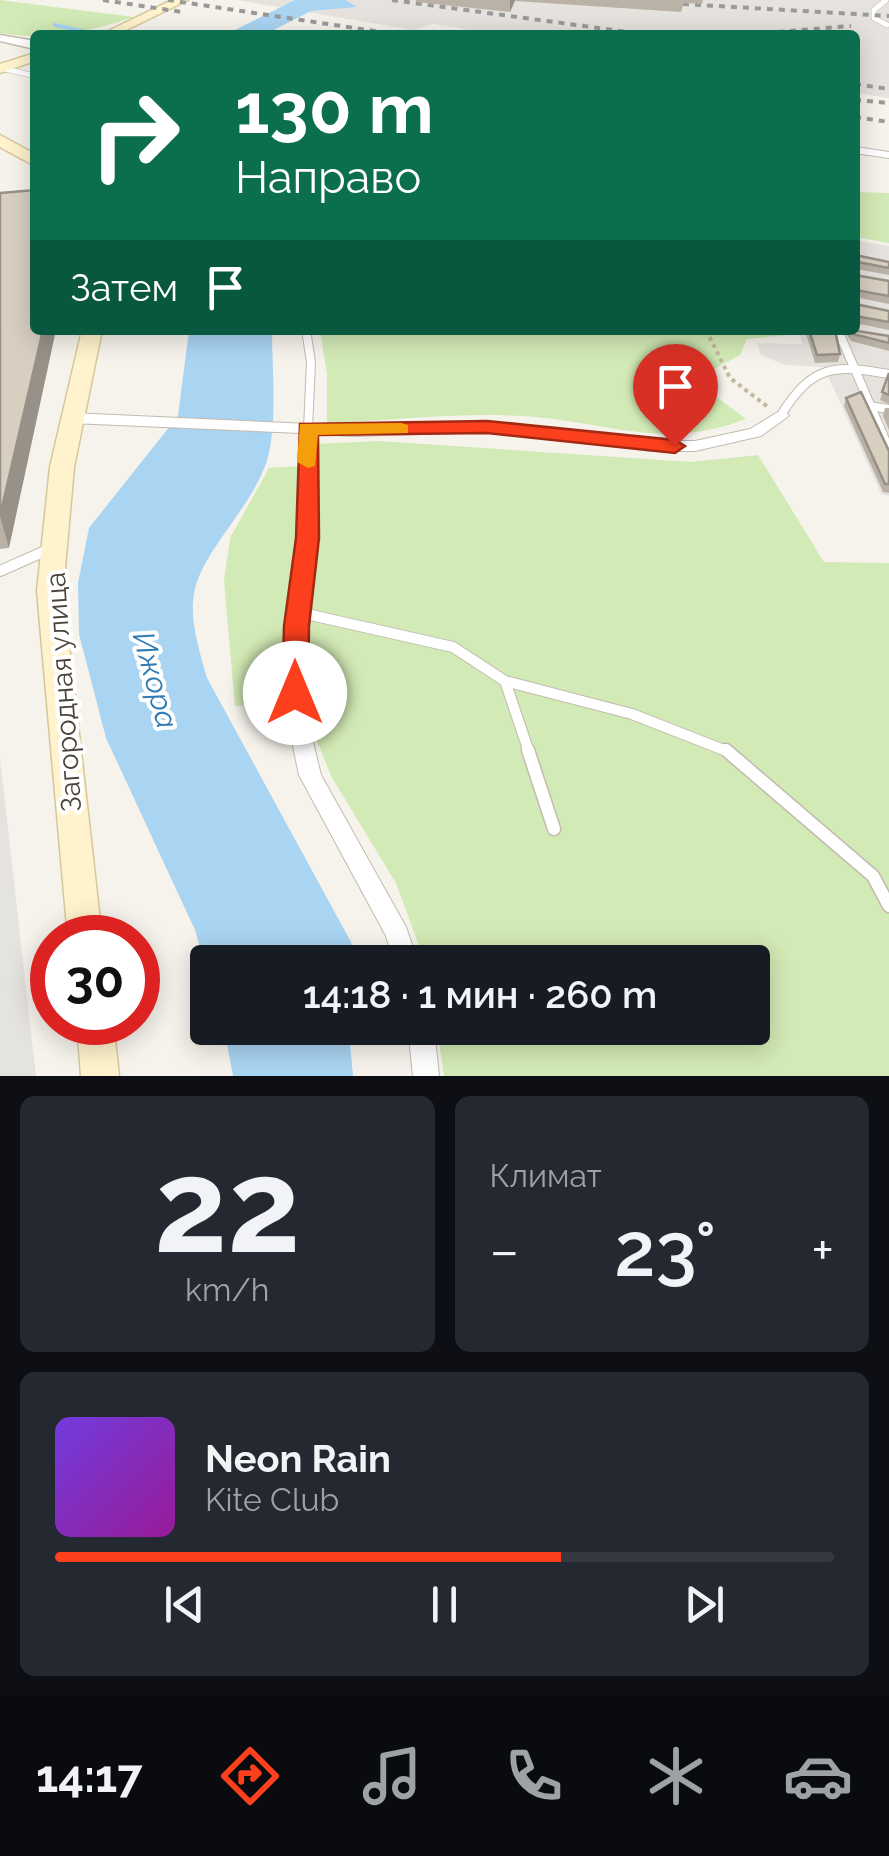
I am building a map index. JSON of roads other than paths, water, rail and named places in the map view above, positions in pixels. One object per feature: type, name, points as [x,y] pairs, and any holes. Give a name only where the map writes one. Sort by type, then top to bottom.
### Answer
[{"type":"main road","points":[[117,30],[180,2]]},
{"type":"main road","points":[[1,69],[30,59]]},
{"type":"main road","points":[[0,140],[30,158]]},
{"type":"main road","name":"Загородная улица","points":[[84,915],[50,591],[72,418],[91,335]]},
{"type":"main road","points":[[97,1045],[100,1076]]},
{"type":"street","points":[[0,38],[30,44]]},
{"type":"street","points":[[72,418],[308,429],[487,427],[654,446],[695,446],[754,434],[780,415]]},
{"type":"street","points":[[308,429],[308,538],[294,668],[297,718],[310,775],[401,945]]},
{"type":"street","points":[[423,1045],[426,1076]]},
{"type":"lane","points":[[886,0],[874,10],[874,18],[887,25]]},
{"type":"lane","points":[[1,69],[30,75]]},
{"type":"lane","points":[[860,151],[889,156]]},
{"type":"lane","points":[[307,335],[311,362],[308,429]]},
{"type":"lane","points":[[840,335],[888,443]]},
{"type":"lane","points":[[780,415],[799,382],[813,373],[851,367],[889,374]]},
{"type":"lane","points":[[869,406],[889,409]]},
{"type":"lane","points":[[0,571],[54,547]]},
{"type":"lane","points":[[298,613],[453,647],[505,680],[632,714],[726,750],[873,876],[889,906]]},
{"type":"lane","points":[[505,680],[554,829]]},
{"type":"water","points":[[295,0],[345,0],[357,7],[311,11],[274,30],[235,30]]},
{"type":"water","name":"Ижора","points":[[188,335],[272,335],[269,453],[253,490],[199,577],[194,594],[194,625],[207,678],[352,945],[199,945],[106,738],[79,634],[78,583],[89,528],[178,416]]},
{"type":"water","points":[[227,1045],[350,1045],[353,1076],[233,1076]]},
{"type":"waterway","points":[[55,25],[77,30]]},
{"type":"railway","points":[[103,0],[182,12]]},
{"type":"railway","points":[[168,0],[368,30]]},
{"type":"railway","points":[[392,0],[613,30]]},
{"type":"railway","points":[[683,4],[889,16]]},
{"type":"railway","points":[[803,30],[851,26]]},
{"type":"railway","points":[[860,85],[889,89]]},
{"type":"railway","points":[[860,100],[889,103]]},
{"type":"railway","points":[[860,118],[889,122]]}]
